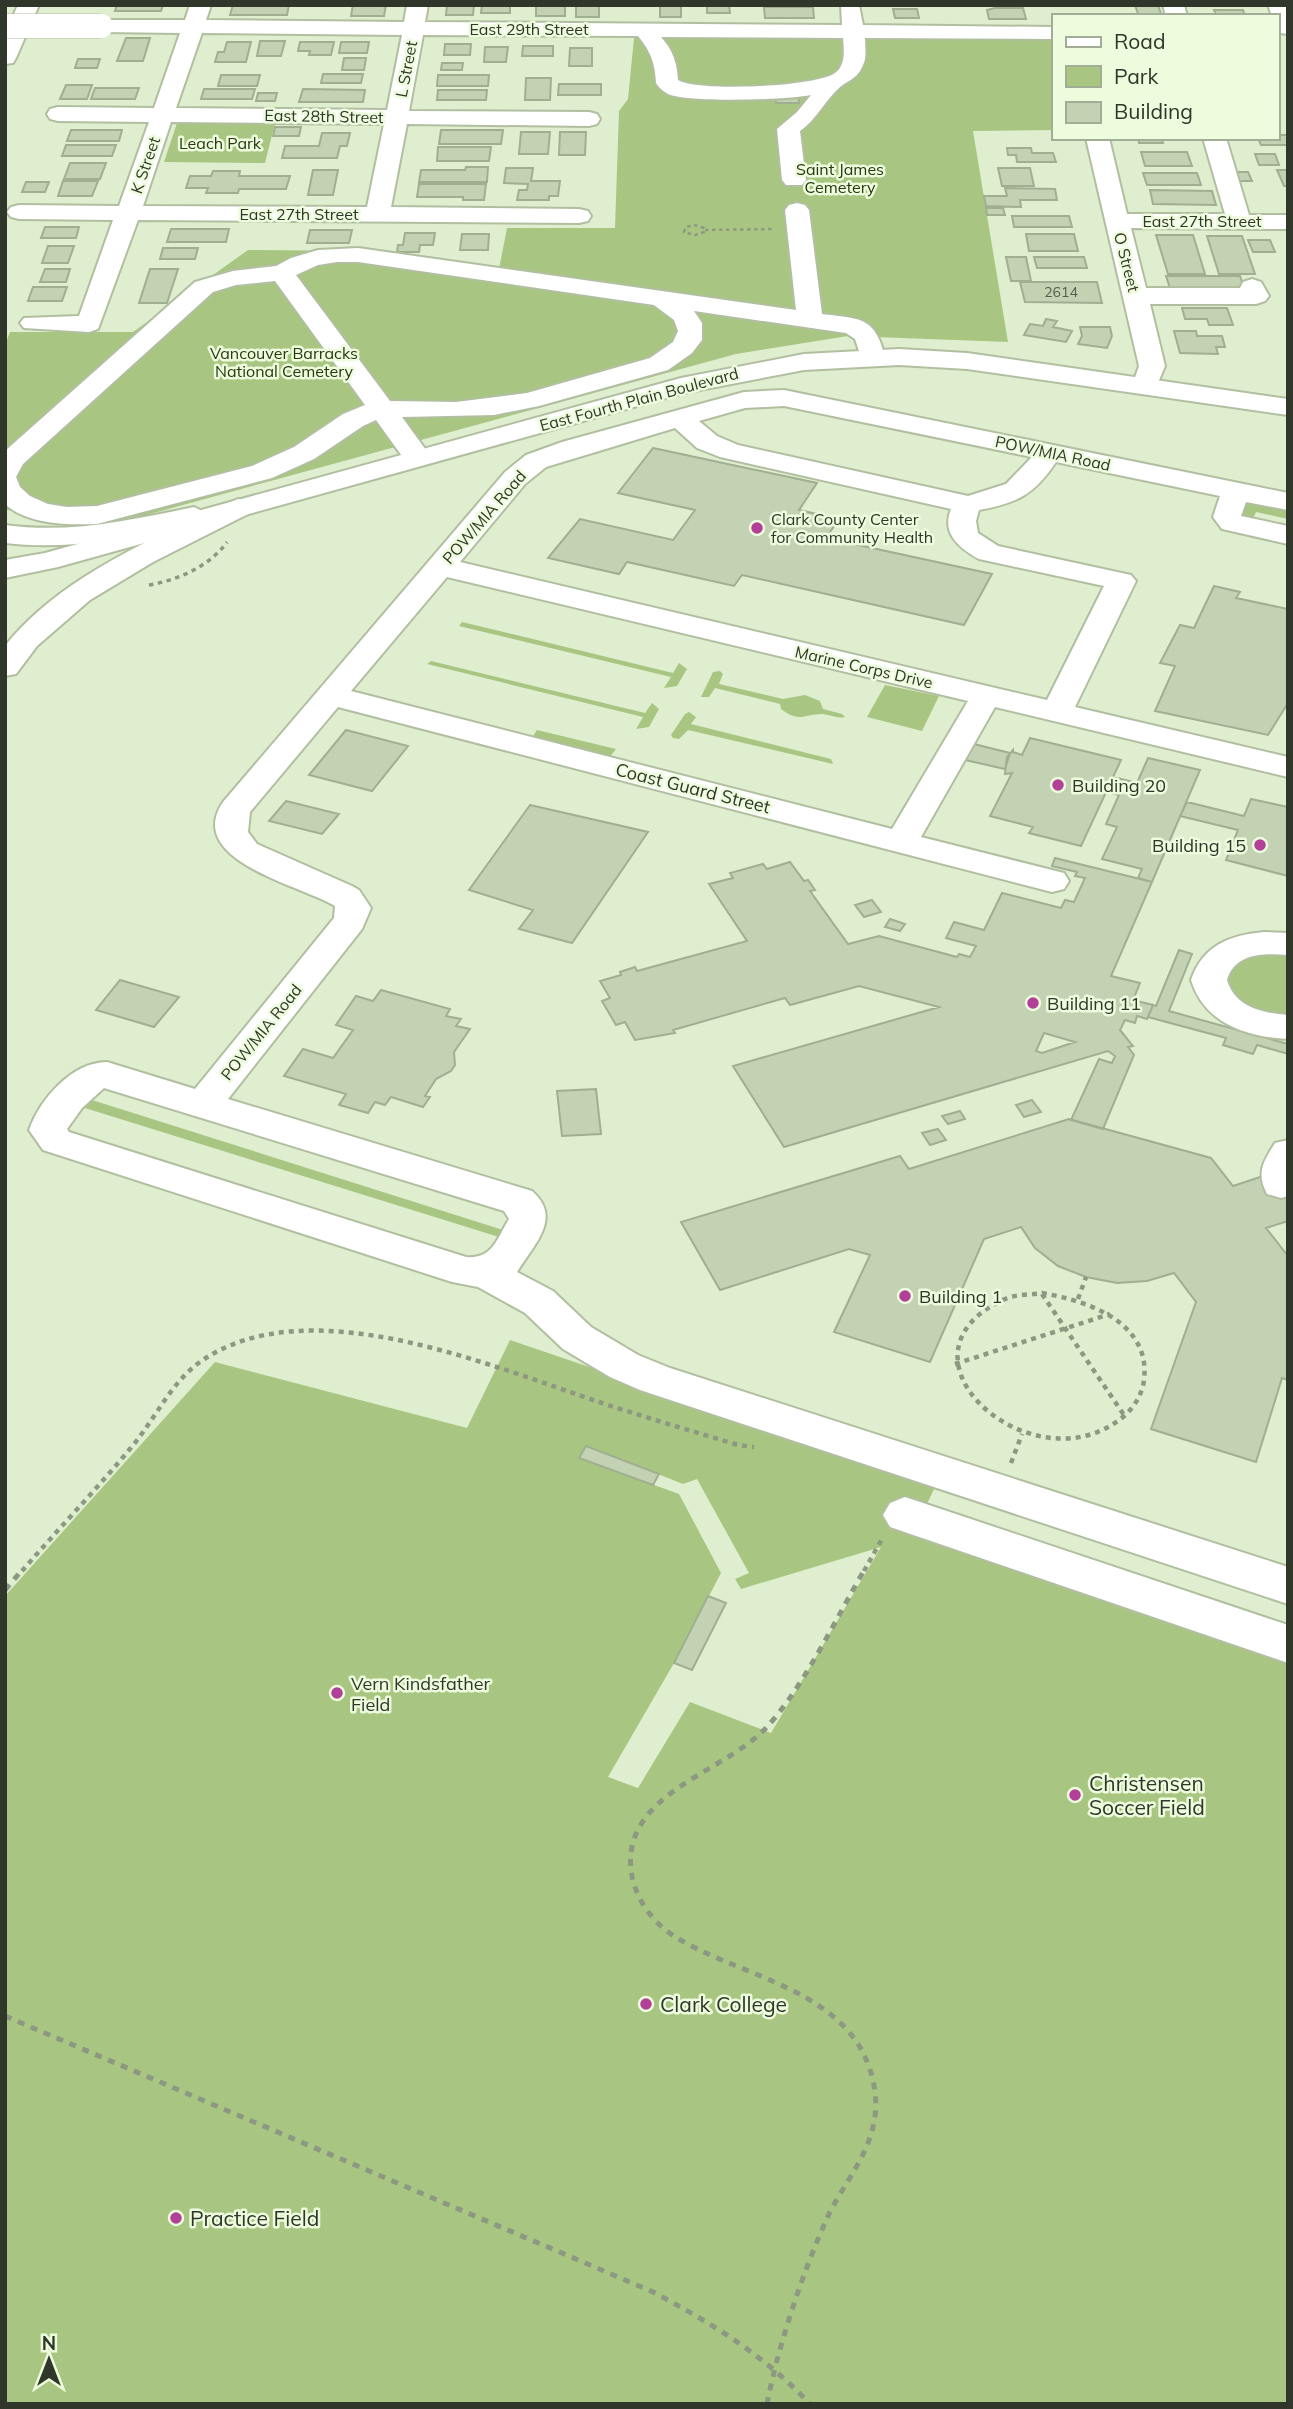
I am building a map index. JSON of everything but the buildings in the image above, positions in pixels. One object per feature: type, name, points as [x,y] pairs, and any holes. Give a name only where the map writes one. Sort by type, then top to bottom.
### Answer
[{"type":"main road","points":[[5,58],[29,5]]},
{"type":"main road","points":[[302,28],[310,5]]},
{"type":"main road","name":"L Street","points":[[378,215],[418,5]]},
{"type":"main road","points":[[524,29],[527,5]]},
{"type":"main road","points":[[634,5],[638,30],[659,47],[666,64],[667,83],[676,89],[799,91],[830,87]]},
{"type":"main road","points":[[743,5],[744,31]]},
{"type":"main road","points":[[804,362],[826,338],[827,328],[816,320],[804,202],[788,129],[805,117],[830,87],[847,76],[853,65],[853,32],[849,5]]},
{"type":"main road","points":[[956,5],[961,32]]},
{"type":"main road","points":[[1279,5],[1288,28]]},
{"type":"main road","name":"East 29th Street","points":[[5,26],[101,26],[197,16],[302,28],[1052,33]]},
{"type":"main road","name":"K Street","points":[[33,323],[89,324],[197,16]]},
{"type":"main road","name":"East 28th Street","points":[[58,114],[589,119]]},
{"type":"main road","name":"O Street","points":[[1097,140],[1152,366],[1145,386]]},
{"type":"main road","points":[[1215,140],[1239,221]]},
{"type":"main road","name":"East 27th Street","points":[[19,212],[579,216]]},
{"type":"main road","name":"East 27th Street","points":[[1117,221],[1288,222]]},
{"type":"main road","points":[[5,472],[11,460],[204,288],[233,278],[282,274],[307,259],[341,254],[749,310],[859,328],[869,341],[872,357]]},
{"type":"main road","points":[[282,274],[417,457]]},
{"type":"main road","points":[[1135,296],[1256,296],[1252,287]]},
{"type":"main road","points":[[5,481],[7,490],[20,502],[40,512],[67,516],[97,515],[262,472],[304,453],[353,420],[380,409],[456,410],[530,400],[659,364],[677,355],[689,343],[693,331],[689,318],[683,312],[660,298]]},
{"type":"main road","points":[[693,331],[707,321],[749,310]]},
{"type":"main road","name":"East Fourth Plain Boulevard","points":[[5,569],[48,561],[681,386],[804,362],[872,357],[967,361],[1288,407]]},
{"type":"main road","name":"POW/MIA Road","points":[[202,1105],[354,915],[355,908],[347,898],[245,850],[235,842],[230,831],[230,820],[235,810],[515,478],[536,461],[572,448],[744,400],[784,398],[1288,502]]},
{"type":"main road","points":[[680,418],[707,442],[730,451],[968,504],[1001,498],[1020,490],[1033,477],[1049,452]]},
{"type":"main road","points":[[1236,491],[1228,509],[1227,517],[1232,523],[1288,535]]},
{"type":"main road","points":[[968,504],[962,514],[960,526],[966,538],[975,546],[989,553],[1121,581],[1056,712]]},
{"type":"main road","points":[[5,534],[39,538],[82,537],[238,508]]},
{"type":"main road","points":[[5,667],[28,639],[80,594],[158,548],[238,508]]},
{"type":"main road","name":"Marine Corps Drive","points":[[440,566],[1288,767]]},
{"type":"main road","name":"Coast Guard Street","points":[[333,695],[1052,881]]},
{"type":"main road","points":[[901,842],[986,696]]},
{"type":"main road","points":[[1288,944],[1260,943],[1238,948],[1215,965],[1209,980],[1218,1002],[1234,1013],[1266,1025],[1288,1027]]},
{"type":"main road","points":[[485,1273],[502,1264],[528,1220],[527,1209],[518,1201],[98,1075],[88,1080],[52,1118],[48,1130],[56,1141],[466,1272],[485,1273],[539,1302],[577,1338],[624,1366],[655,1379],[1288,1586]]},
{"type":"main road","points":[[905,1515],[1288,1644]]},
{"type":"path","points":[[705,230],[694,225],[683,230],[695,235],[804,202]]},
{"type":"path","points":[[1078,1299],[1086,1277]]},
{"type":"path","points":[[1042,1293],[1126,1418]]},
{"type":"path","points":[[1042,1293],[1078,1299],[1110,1314],[1134,1338],[1146,1366],[1143,1394],[1126,1418],[1096,1435],[1060,1440],[1021,1434],[988,1417],[965,1392],[955,1364],[960,1336],[978,1313],[1007,1298],[1042,1293]]},
{"type":"path","points":[[955,1364],[1110,1314]]},
{"type":"path","points":[[5,1590],[135,1443],[199,1363],[235,1344],[267,1337],[307,1333],[346,1334],[420,1344],[461,1354],[602,1403],[738,1445],[759,1447]]},
{"type":"path","points":[[767,2404],[774,2366],[826,2221],[871,2137],[877,2104],[874,2082],[866,2058],[854,2039],[837,2021],[802,1998],[675,1937],[658,1924],[636,1896],[630,1870],[631,1845],[639,1827],[653,1809],[697,1776],[747,1745],[768,1727],[786,1704],[884,1534],[905,1515]]},
{"type":"path","points":[[5,2016],[651,2291],[702,2318],[774,2366],[810,2404]]},
{"type":"green space","points":[[634,38],[1052,39],[1052,130],[973,131],[1008,342],[848,336],[736,354],[128,520],[52,523],[5,509],[5,345],[10,332],[133,332],[248,250],[373,251],[499,269],[507,228],[615,228],[619,111],[628,99]]},
{"type":"green space","name":"Leach Park","points":[[177,123],[275,123],[265,163],[164,162]]},
{"type":"green space","points":[[1245,501],[1288,510],[1288,519],[1256,512],[1252,521],[1240,516]]},
{"type":"green space","points":[[462,622],[673,673],[679,663],[687,669],[677,686],[664,688],[671,677],[459,626]]},
{"type":"green space","points":[[431,661],[645,713],[652,703],[659,709],[649,727],[636,729],[643,717],[427,664]]},
{"type":"green space","points":[[720,671],[723,674],[719,684],[783,699],[805,695],[820,701],[823,709],[845,717],[823,714],[793,716],[781,709],[780,704],[715,688],[709,697],[701,697],[713,672]]},
{"type":"green space","points":[[885,685],[939,696],[922,731],[867,717]]},
{"type":"green space","points":[[689,712],[696,717],[691,724],[831,759],[833,764],[688,730],[679,739],[673,738],[671,735]]},
{"type":"green space","points":[[537,730],[616,749],[609,758],[532,738]]},
{"type":"green space","points":[[1288,949],[1288,1014],[1249,1004],[1233,992],[1228,974],[1235,958]]},
{"type":"green space","points":[[92,1100],[503,1230],[499,1237],[85,1108]]},
{"type":"green space","name":"Clark College","points":[[510,1340],[936,1485],[914,1531],[1288,1658],[1288,2404],[5,2404],[5,1596],[215,1362],[467,1428]],"holes":[[[587,1446],[683,1484],[697,1479],[749,1573],[735,1579],[741,1589],[881,1547],[771,1733],[690,1702],[638,1788],[608,1777],[674,1663],[721,1573],[679,1494],[580,1458]]]},
{"type":"place","name":"Clark County Center for Community Health","points":[[757,528]]},
{"type":"place","name":"Building 20","points":[[1058,785]]},
{"type":"place","name":"Building 15","points":[[1260,845]]},
{"type":"place","name":"Building 11","points":[[1033,1003]]},
{"type":"place","name":"Building 1","points":[[905,1296]]},
{"type":"place","name":"Vern Kindsfather Field","points":[[337,1693]]},
{"type":"place","name":"Christensen Soccer Field","points":[[1075,1795]]},
{"type":"place","name":"Clark College","points":[[646,2004]]},
{"type":"place","name":"Practice Field","points":[[176,2218]]},
{"type":"park label","name":"Saint James Cemetery","points":[[840,178]]},
{"type":"park label","name":"Vancouver Barracks National Cemetery","points":[[284,362]]}]
